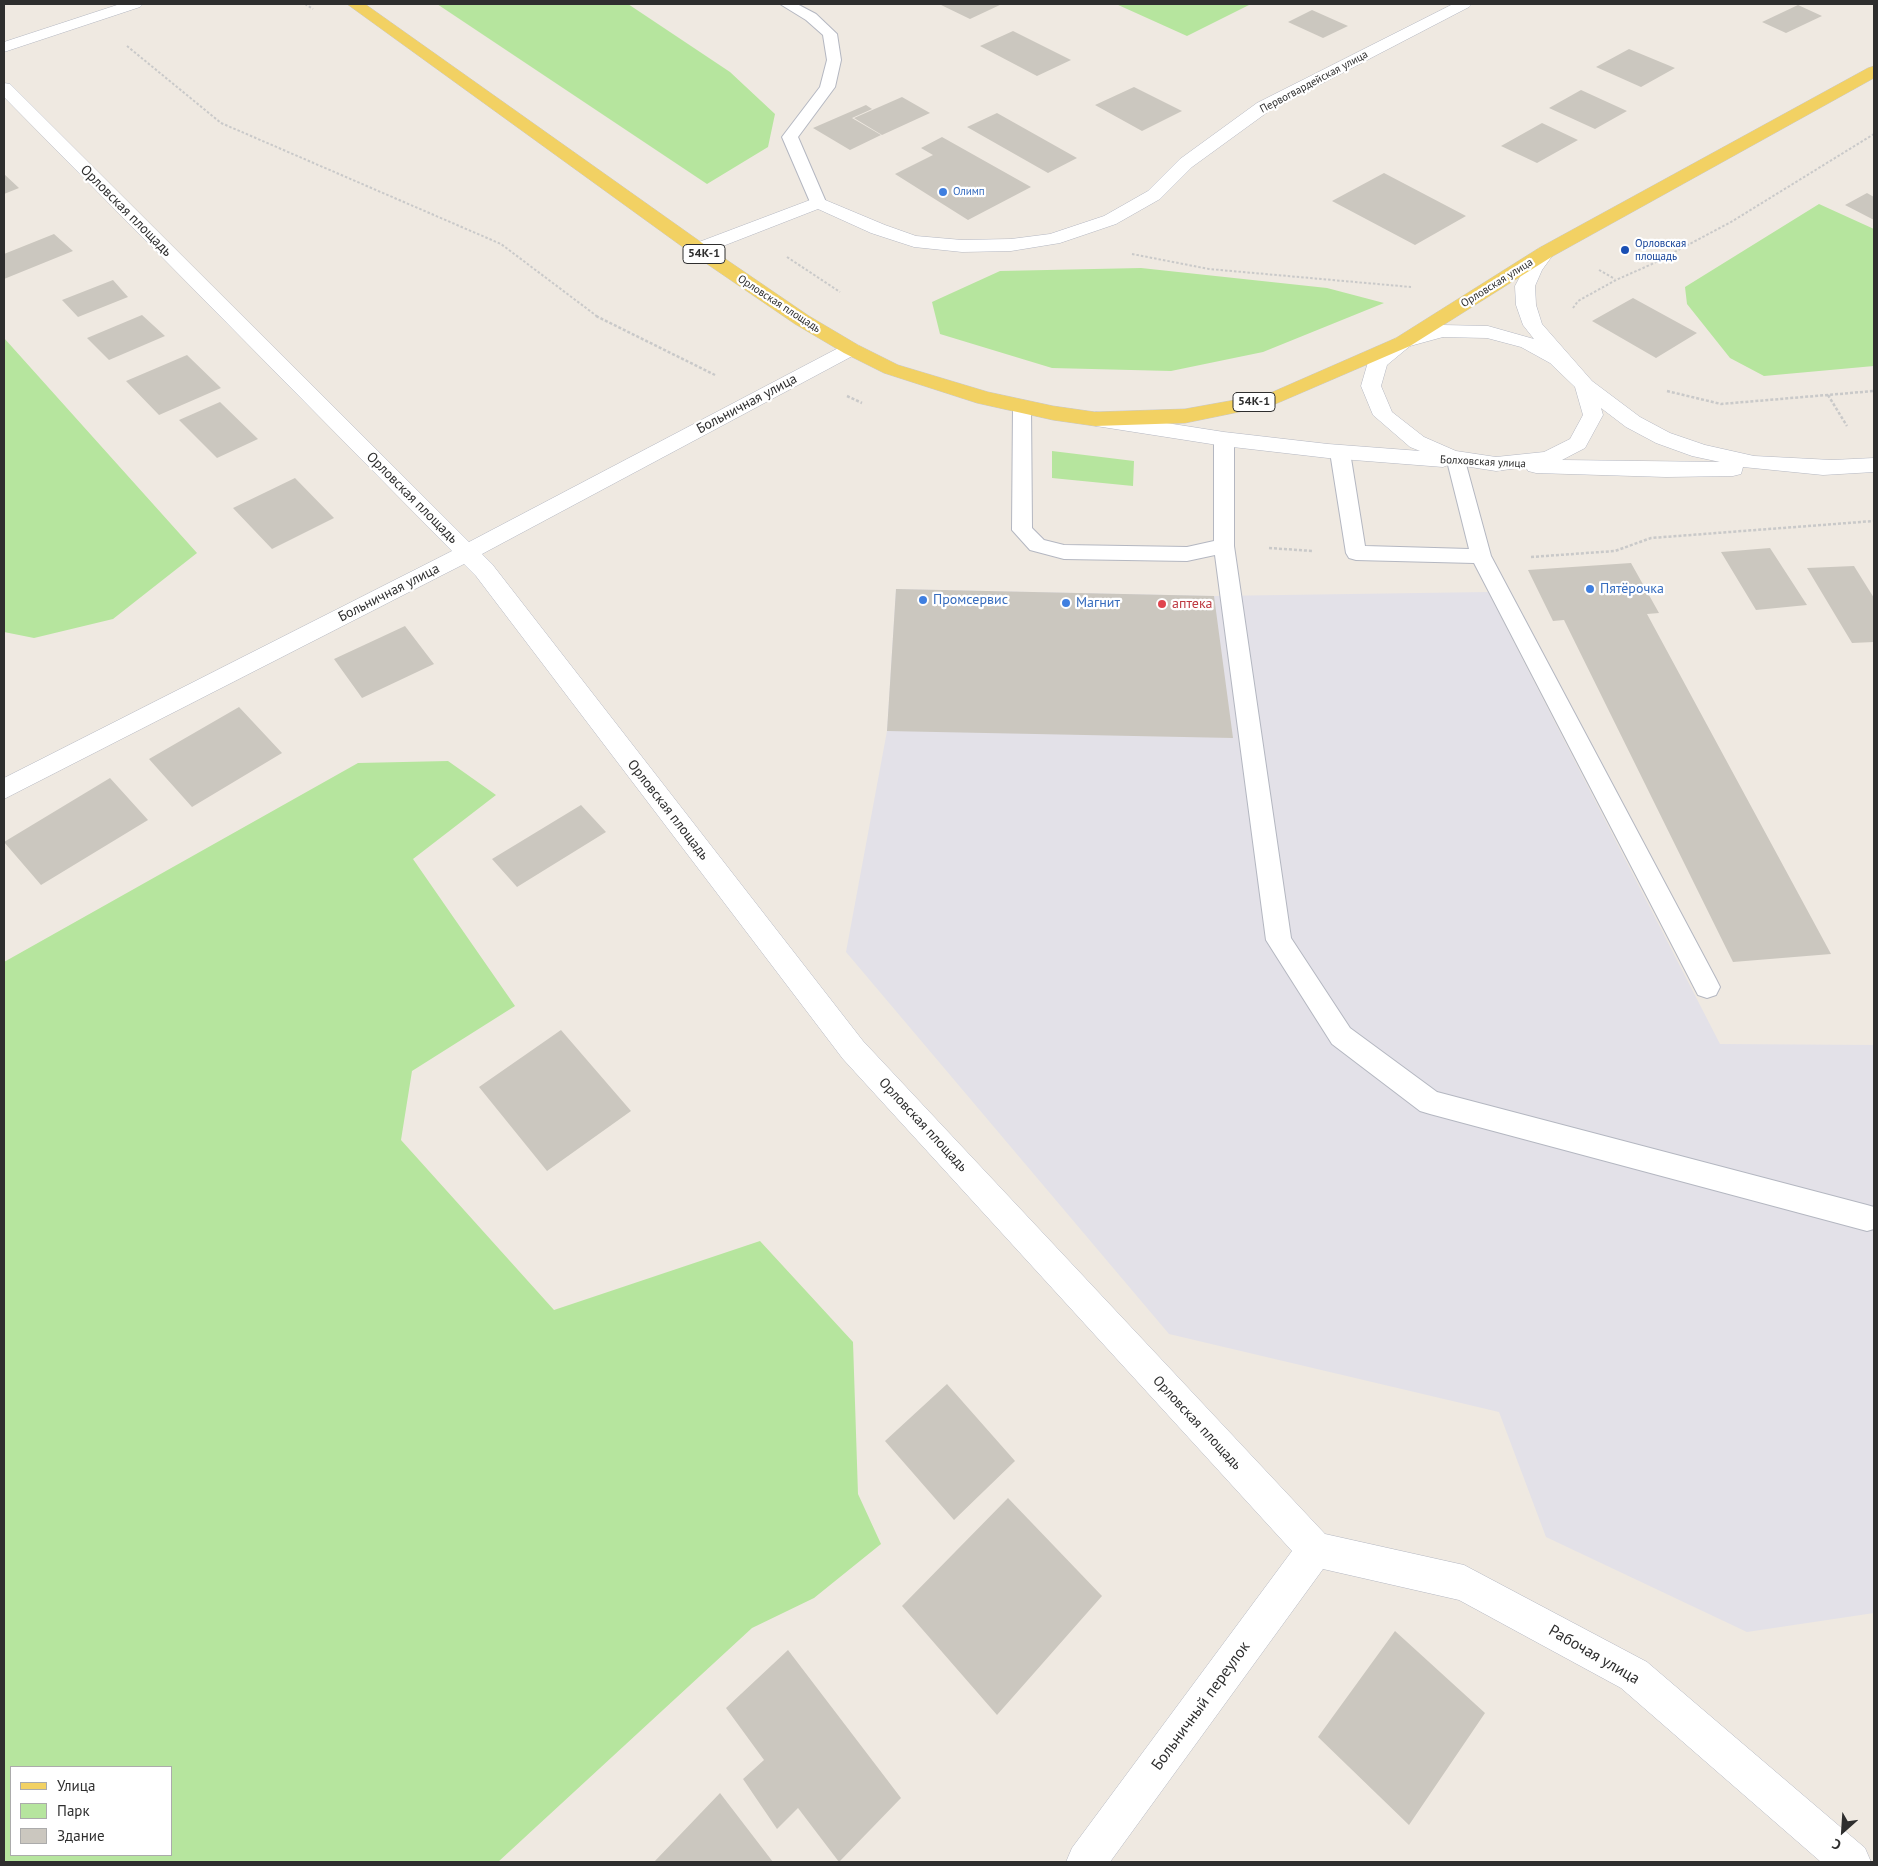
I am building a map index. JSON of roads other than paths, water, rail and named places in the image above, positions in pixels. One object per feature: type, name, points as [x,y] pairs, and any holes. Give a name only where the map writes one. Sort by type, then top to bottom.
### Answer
[{"type":"main road","name":"Орловская площадь","points":[[355,4],[698,249],[802,320],[851,350],[892,369],[984,398],[1022,407],[1095,419]]},
{"type":"main road","name":"Орловская улица","points":[[1095,419],[1185,416],[1273,399],[1403,342],[1546,252],[1874,71]]},
{"type":"street","points":[[4,47],[135,4]]},
{"type":"street","name":"Первогвардейская улица","points":[[818,202],[878,229],[914,241],[962,246],[1012,245],[1053,238],[1110,220],[1154,195],[1186,164],[1263,107],[1464,4]]},
{"type":"street","name":"Орловская площадь","points":[[4,88],[490,578],[853,1050],[1315,1550]]},
{"type":"street","points":[[698,249],[818,202]]},
{"type":"street","points":[[1403,342],[1378,362],[1371,386],[1383,414],[1417,442],[1451,456],[1496,464],[1549,458],[1578,443],[1593,415],[1585,386],[1533,325],[1526,305],[1525,286],[1533,269],[1546,252]]},
{"type":"street","name":"54К-1","points":[[1403,342],[1442,331],[1488,332],[1528,343],[1557,359],[1585,386],[1633,422],[1663,438],[1700,451],[1754,463],[1842,468]]},
{"type":"street","name":"Больничная улица","points":[[4,789],[466,553],[851,350]]},
{"type":"street","name":"Болховская улица","points":[[1095,419],[1224,439],[1340,452],[1496,464],[1666,470],[1842,468],[1874,465]]},
{"type":"street","name":"Больничный переулок","points":[[1086,1862],[1315,1550]]},
{"type":"street","name":"Рабочая улица","points":[[1315,1550],[1464,1583],[1634,1675],[1851,1862]]},
{"type":"lane","points":[[787,4],[811,17],[830,34],[834,60],[826,86],[790,137],[818,202]]},
{"type":"lane","points":[[1022,407],[1022,530],[1037,545],[1064,552],[1187,554],[1224,546]]},
{"type":"lane","points":[[1224,439],[1224,546],[1278,940],[1341,1036],[1430,1102],[1867,1218]]},
{"type":"lane","points":[[1340,452],[1356,553],[1481,556]]},
{"type":"lane","points":[[1457,461],[1481,556],[1707,987]]},
{"type":"place","name":"Олимп","points":[[943,192]]},
{"type":"place","name":"Орловская площадь","points":[[1625,250]]},
{"type":"place","name":"Пятёрочка","points":[[1590,589]]},
{"type":"place","name":"Промсервис","points":[[923,600]]},
{"type":"place","name":"Магнит","points":[[1066,603]]},
{"type":"place","name":"аптека","points":[[1162,604]]}]
